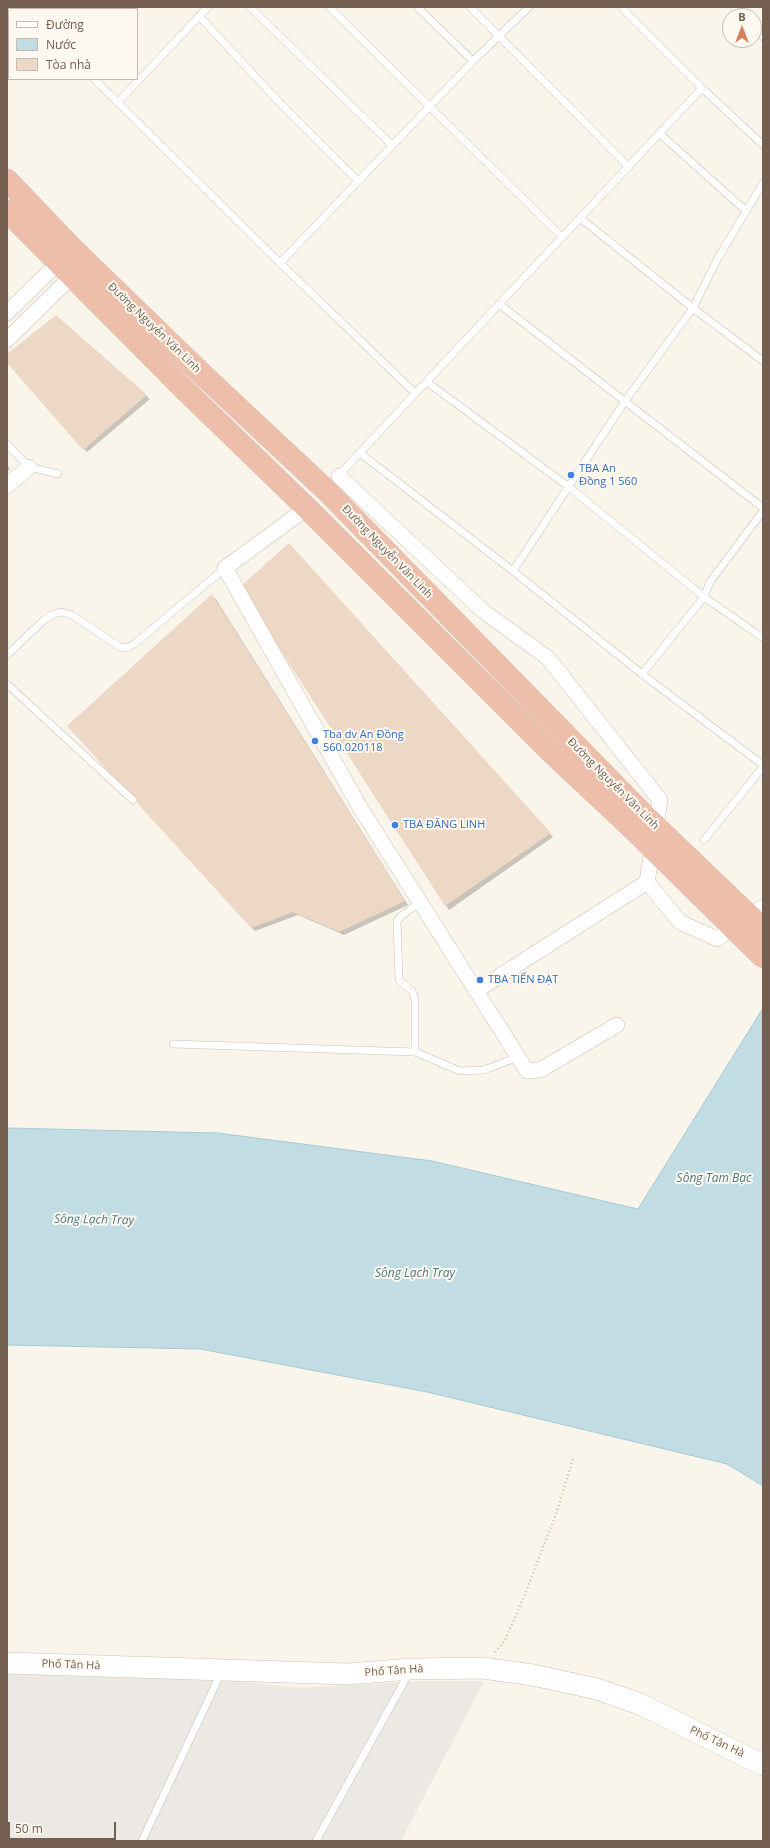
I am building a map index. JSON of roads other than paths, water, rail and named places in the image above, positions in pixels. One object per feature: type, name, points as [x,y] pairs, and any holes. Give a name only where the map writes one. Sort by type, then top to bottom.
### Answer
[{"type":"highway","name":"Đường Nguyễn Văn Linh","points":[[7,180],[72,262],[186,391],[307,508],[551,752],[640,823],[763,929]]},
{"type":"highway","name":"Đường Nguyễn Văn Linh","points":[[7,211],[72,262],[202,374],[333,483],[763,957]]},
{"type":"street","points":[[7,313],[72,262]]},
{"type":"street","points":[[7,340],[72,262]]},
{"type":"street","points":[[7,486],[29,467]]},
{"type":"street","points":[[333,483],[483,611],[548,658],[660,800],[647,882],[680,922],[717,939],[763,907]]},
{"type":"street","points":[[307,508],[226,568],[361,809],[527,1070],[540,1070],[617,1025]]},
{"type":"street","points":[[476,990],[647,882]]},
{"type":"street","name":"Phố Tân Hà","points":[[7,1663],[348,1674],[411,1669],[483,1668],[533,1675],[597,1689],[618,1696],[640,1704],[763,1765]]},
{"type":"lane","points":[[118,102],[208,7]]},
{"type":"lane","points":[[250,7],[392,146]]},
{"type":"lane","points":[[329,7],[562,238]]},
{"type":"lane","points":[[417,7],[473,61]]},
{"type":"lane","points":[[470,7],[629,167]]},
{"type":"lane","points":[[280,263],[473,61],[529,7]]},
{"type":"lane","points":[[621,7],[702,88],[763,145]]},
{"type":"lane","points":[[199,16],[278,102],[358,181]]},
{"type":"lane","points":[[95,80],[280,263],[415,393]]},
{"type":"lane","points":[[333,483],[415,393],[427,382],[702,88]]},
{"type":"lane","points":[[660,134],[745,210]]},
{"type":"lane","points":[[513,571],[625,402],[693,308],[745,210],[763,183]]},
{"type":"lane","points":[[580,218],[693,308],[763,361]]},
{"type":"lane","points":[[499,304],[763,510],[710,582],[704,597],[642,674]]},
{"type":"lane","points":[[427,382],[569,487],[704,597],[763,638]]},
{"type":"lane","points":[[7,444],[29,467],[58,474]]},
{"type":"lane","points":[[360,453],[513,571],[642,674],[763,766],[704,840]]},
{"type":"lane","points":[[7,655],[44,620],[53,614],[62,612],[72,615],[120,647],[126,648],[133,646],[226,568]]},
{"type":"lane","points":[[7,684],[133,800]]},
{"type":"lane","points":[[415,1052],[415,999],[412,990],[399,980],[397,921],[420,902]]},
{"type":"lane","points":[[173,1044],[415,1052],[460,1071],[484,1070],[518,1057]]},
{"type":"lane","points":[[316,1841],[411,1669]]},
{"type":"lane","points":[[142,1841],[222,1670]]},
{"type":"water","name":"Sông Lạch Tray","points":[[763,1008],[763,1486],[727,1464],[427,1392],[200,1349],[7,1345],[7,1128],[218,1133],[432,1161],[638,1209]]},
{"type":"place","name":"TBA An Đồng 1 560","points":[[571,475]]},
{"type":"place","name":"Tba dv An Đồng 560.020118","points":[[315,741]]},
{"type":"place","name":"TBA ĐĂNG LINH","points":[[395,825]]},
{"type":"place","name":"TBA TIẾN ĐẠT","points":[[480,980]]},
{"type":"water label","name":"Sông Tam Bạc","points":[[714,1179]]}]
